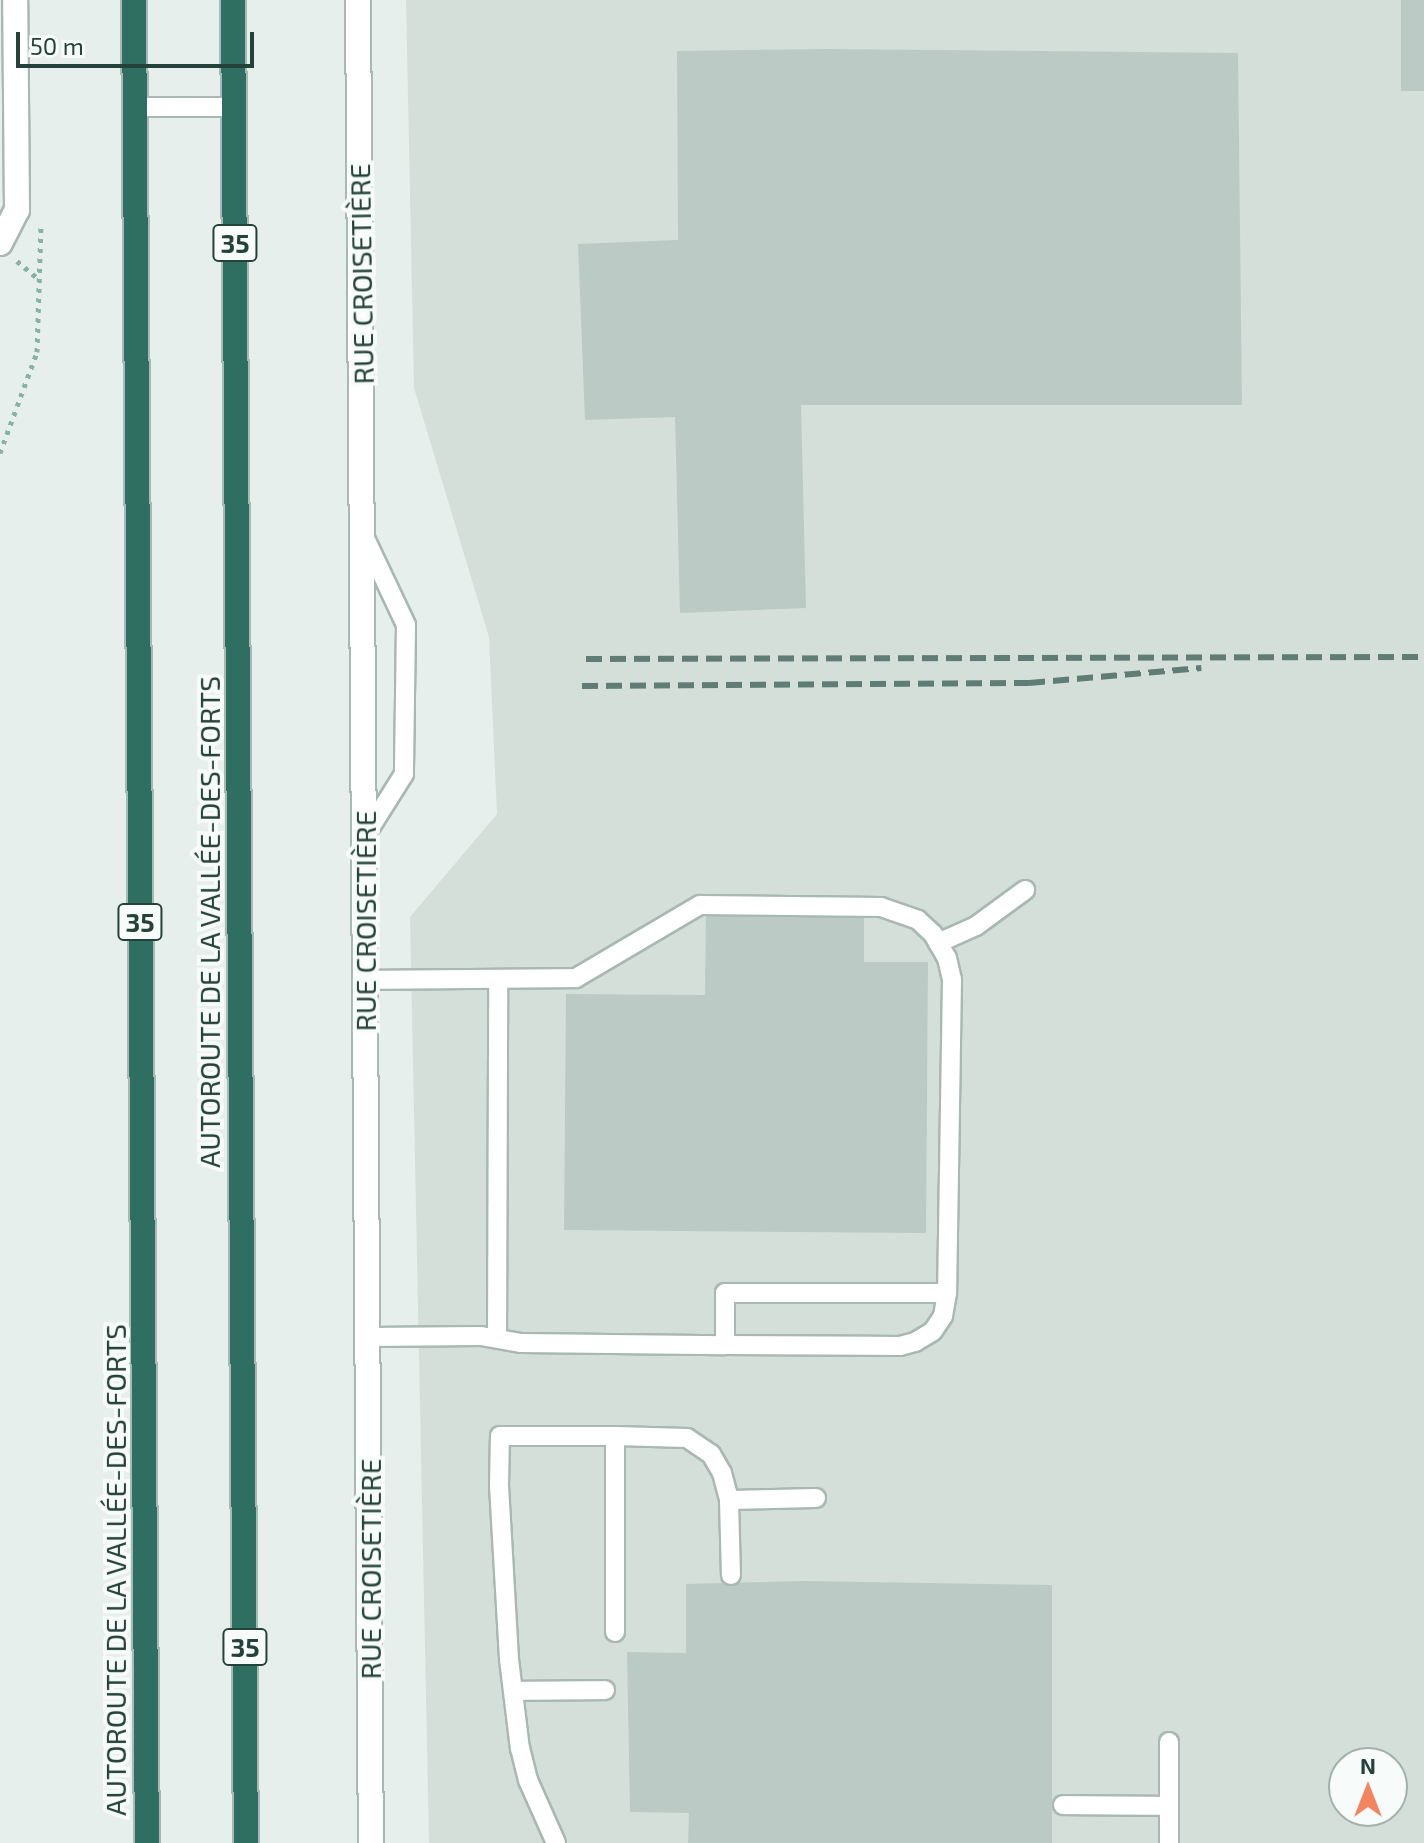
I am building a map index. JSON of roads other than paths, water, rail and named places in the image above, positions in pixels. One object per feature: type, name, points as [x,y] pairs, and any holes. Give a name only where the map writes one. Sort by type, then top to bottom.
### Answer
[{"type":"highway","name":"AUTOROUTE DE LA VALLÉE-DES-FORTS","points":[[134,0],[147,1843]]},
{"type":"highway","name":"AUTOROUTE DE LA VALLÉE-DES-FORTS","points":[[233,0],[246,1843]]},
{"type":"street","points":[[0,243],[17,210],[15,0]]},
{"type":"street","name":"RUE CROISETIÈRE","points":[[358,0],[371,1843]]},
{"type":"lane","points":[[135,107],[233,107]]},
{"type":"lane","points":[[363,533],[406,625],[404,774],[365,836]]},
{"type":"lane","points":[[938,943],[976,926],[1025,890]]},
{"type":"lane","points":[[365,980],[576,978],[700,905],[881,907],[918,920],[938,943],[952,979],[954,1007],[947,1293],[943,1316],[933,1331],[915,1342],[900,1346],[725,1345],[521,1343],[497,1338],[369,1337]]},
{"type":"lane","points":[[497,1338],[498,980]]},
{"type":"lane","points":[[725,1345],[725,1293],[947,1293]]},
{"type":"lane","points":[[556,1843],[528,1780],[513,1691],[499,1486],[500,1436],[663,1435],[699,1444],[722,1473],[729,1500],[731,1575]]},
{"type":"lane","points":[[615,1436],[615,1632]]},
{"type":"lane","points":[[729,1500],[816,1498]]},
{"type":"lane","points":[[513,1691],[605,1690]]},
{"type":"lane","points":[[1169,1742],[1169,1843]]},
{"type":"lane","points":[[1063,1805],[1169,1806]]},
{"type":"railway","points":[[586,659],[1424,657]]},
{"type":"railway","points":[[582,686],[1029,683],[1201,668]]}]
